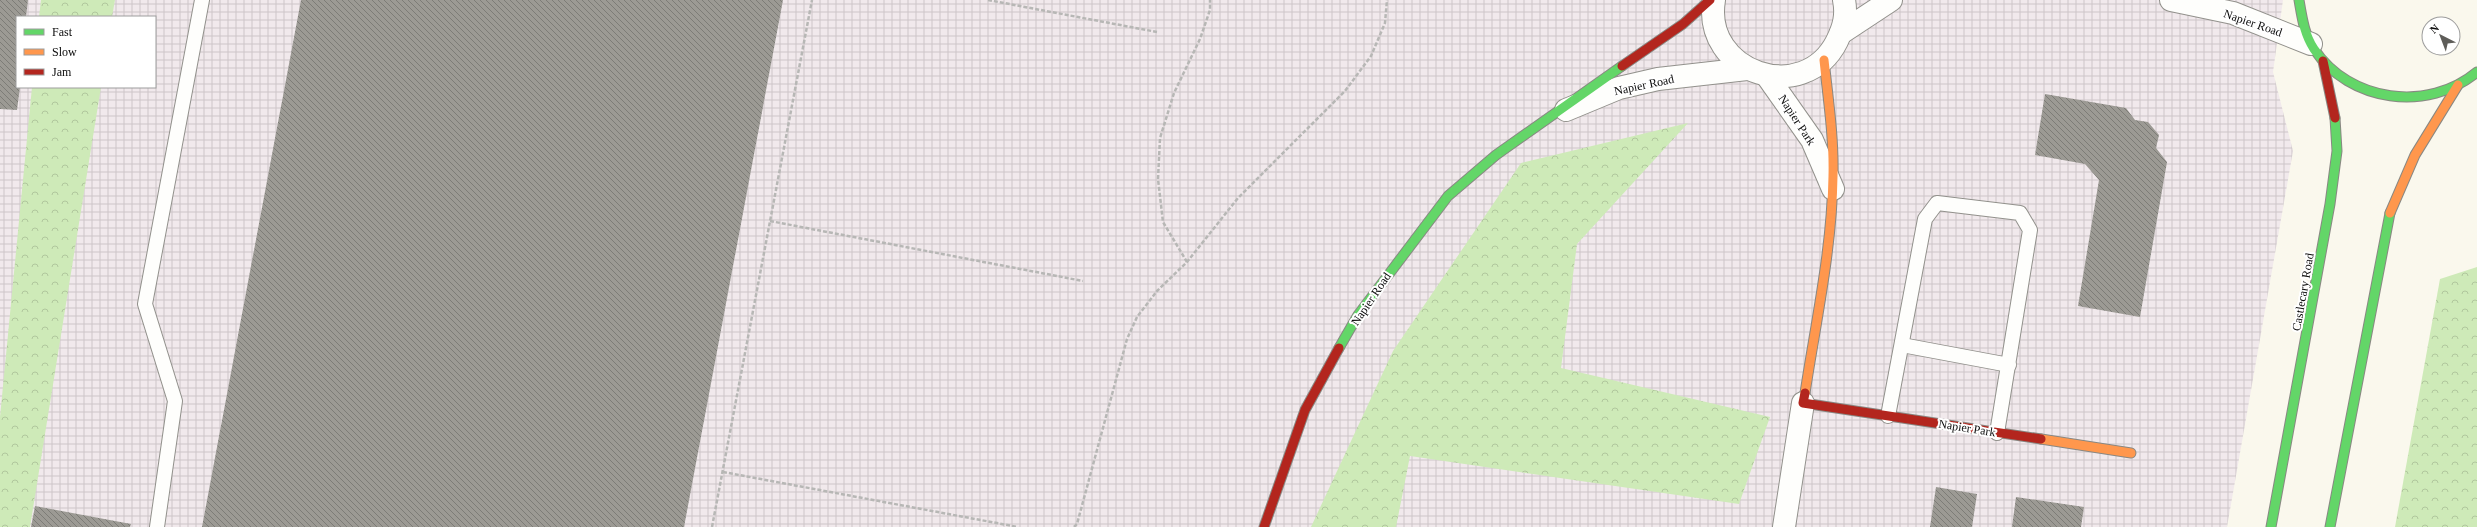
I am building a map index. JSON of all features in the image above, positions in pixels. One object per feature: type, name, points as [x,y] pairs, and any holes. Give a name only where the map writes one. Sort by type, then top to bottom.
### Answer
[{"type":"street","name":"Napier Road","points":[[1264,527],[1304,410],[1358,315],[1399,258],[1448,196],[1496,155],[1546,118],[1683,24],[1710,0]]},
{"type":"street","name":"Napier Park","points":[[1714,0],[1714,25],[1722,45],[1734,59],[1757,72],[1812,140],[1833,189]]},
{"type":"street","points":[[1824,60],[1842,33],[1845,22],[1844,0]]},
{"type":"street","points":[[1842,33],[1891,0]]},
{"type":"street","name":"Napier Road","points":[[2171,0],[2232,13],[2317,52]]},
{"type":"street","name":"Castlecary Road","points":[[2272,527],[2330,204],[2337,151],[2335,109],[2317,52],[2305,30],[2299,0]]},
{"type":"street","points":[[2317,52],[2338,76],[2357,88],[2394,99],[2426,97],[2458,86],[2477,72]]},
{"type":"street","name":"Napier Road","points":[[1546,118],[1619,88],[1658,80],[1757,72],[1782,77],[1805,72],[1824,60]]},
{"type":"street","name":"Napier Park","points":[[1784,527],[1830,235],[1833,189],[1832,132],[1824,60]]},
{"type":"street","points":[[2330,527],[2388,218],[2415,155],[2458,86]]},
{"type":"street","name":"Napier Park","points":[[1803,404],[2131,453]]},
{"type":"lane","points":[[157,527],[175,401],[145,304],[202,0]]},
{"type":"lane","points":[[1888,416],[1925,219],[1937,203],[2020,213],[2030,230],[1997,433]]},
{"type":"lane","points":[[1902,345],[2009,365]]},
{"type":"path","points":[[712,527],[812,0]]},
{"type":"path","points":[[988,0],[1157,32]]},
{"type":"path","points":[[1187,262],[1163,222],[1158,179],[1160,138],[1174,93],[1200,39],[1210,10],[1210,0]]},
{"type":"path","points":[[1074,527],[1077,524],[1127,339],[1134,323],[1157,291],[1187,262],[1238,198],[1345,91],[1371,56],[1384,23],[1387,0]]},
{"type":"path","points":[[770,221],[1083,280]]},
{"type":"path","points":[[723,472],[1018,527]]},
{"type":"shaded area","points":[[0,0],[2283,0],[2273,72],[2293,151],[2227,527],[0,527]]},
{"type":"green space","points":[[41,0],[115,0],[112,16],[39,16]]},
{"type":"green space","points":[[32,88],[101,88],[30,527],[0,527],[0,417]]},
{"type":"green space","points":[[1688,123],[1577,244],[1561,368],[1770,417],[1739,504],[1410,456],[1396,527],[1311,527],[1393,351],[1521,163]]},
{"type":"green space","points":[[2477,267],[2477,527],[2395,527],[2440,279]]},
{"type":"building","points":[[0,0],[28,0],[26,16],[16,16],[16,88],[20,88],[17,110],[0,109]]},
{"type":"building","points":[[301,0],[783,0],[684,527],[202,527]]},
{"type":"building","points":[[2045,94],[2126,108],[2135,120],[2148,122],[2159,135],[2156,148],[2167,162],[2140,317],[2078,306],[2099,180],[2085,164],[2035,155]]},
{"type":"building","points":[[1936,487],[1977,494],[1972,527],[1930,527]]},
{"type":"building","points":[[2016,497],[2084,507],[2081,527],[2012,527]]},
{"type":"building","points":[[35,506],[131,524],[130,527],[31,527]]},
{"type":"traffic: fast","points":[[2299,0],[2302,19],[2314,49],[2329,67],[2347,81],[2368,90],[2390,96],[2413,97],[2436,93],[2457,85],[2477,72]]},
{"type":"traffic: fast","points":[[1339,348],[1358,315],[1448,196],[1496,155],[1622,66]]},
{"type":"traffic: fast","points":[[2271,527],[2330,204],[2337,151],[2335,118]]},
{"type":"traffic: fast","points":[[2330,527],[2390,213]]},
{"type":"traffic: slow","points":[[1805,393],[1827,258],[1832,203],[1833,147],[1824,60]]},
{"type":"traffic: slow","points":[[2390,213],[2415,155],[2458,85]]},
{"type":"traffic: slow","points":[[2041,439],[2131,453]]},
{"type":"traffic: jam","points":[[1622,66],[1683,24],[1710,0]]},
{"type":"traffic: jam","points":[[2323,61],[2335,118]]},
{"type":"traffic: jam","points":[[1264,527],[1305,410],[1339,348]]},
{"type":"traffic: jam","points":[[1805,393],[1803,403],[2041,439]]}]
